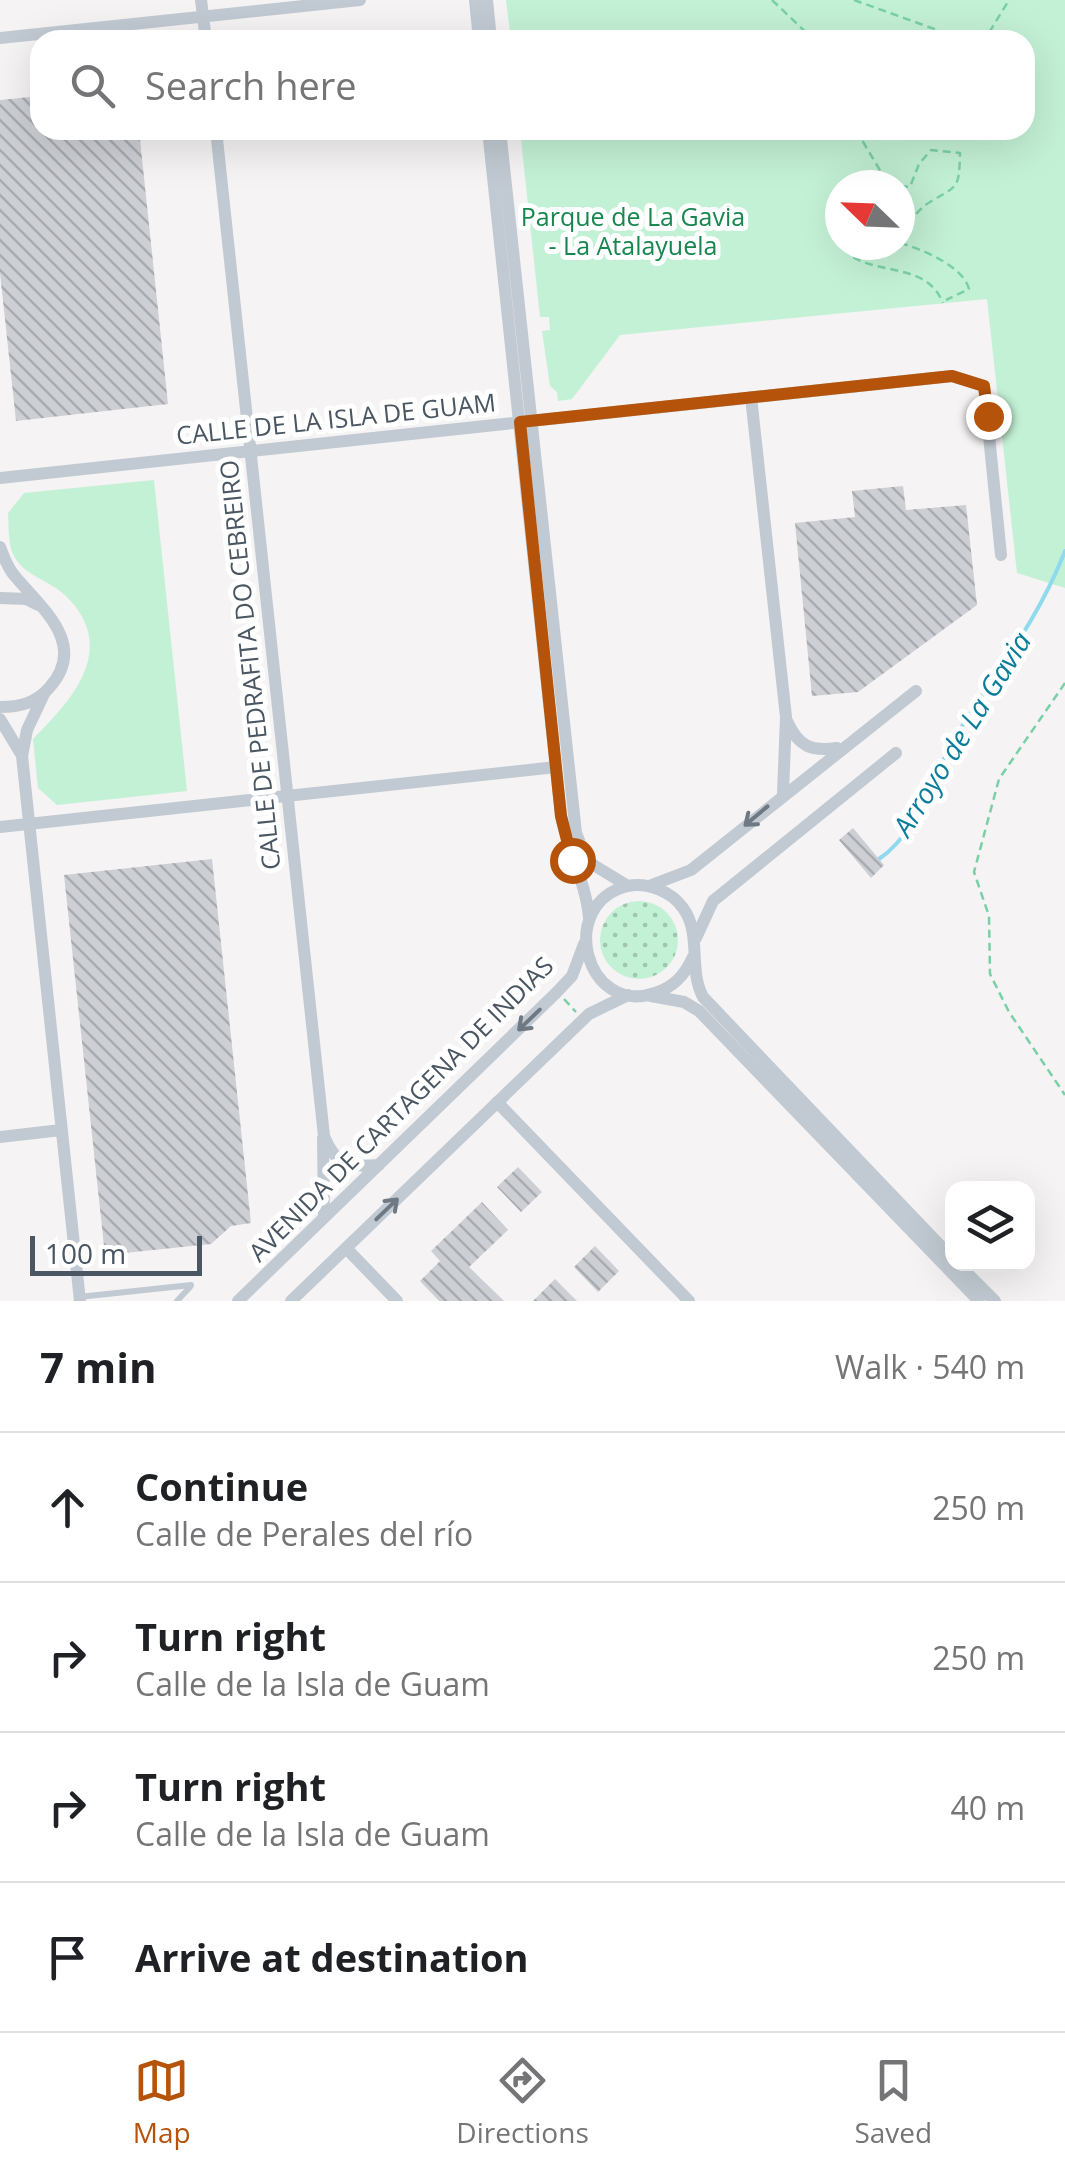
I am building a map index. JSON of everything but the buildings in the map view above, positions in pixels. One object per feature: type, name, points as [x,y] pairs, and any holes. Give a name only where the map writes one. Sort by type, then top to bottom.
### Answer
[{"type":"street","points":[[201,0],[205,30]]},
{"type":"street","points":[[77,30],[360,0]]},
{"type":"street","points":[[475,0],[477,30]]},
{"type":"street","points":[[487,0],[490,30]]},
{"type":"street","points":[[0,38],[30,35]]},
{"type":"street","name":"CALLE DE PEDRAFITA DO CEBREIRO","points":[[217,140],[324,1136],[324,1218]]},
{"type":"street","points":[[489,140],[576,833],[582,853],[594,868],[628,886]]},
{"type":"street","points":[[501,140],[564,831],[587,895],[589,918],[584,942],[592,970],[610,988],[628,996]]},
{"type":"street","name":"CALLE DE LA ISLA DE GUAM","points":[[0,478],[952,376],[984,386],[1001,555]]},
{"type":"street","points":[[751,397],[786,717],[787,778],[783,793]]},
{"type":"street","points":[[0,547],[14,575],[61,632],[64,661],[27,730],[22,756],[80,1299]]},
{"type":"street","points":[[0,598],[26,599],[45,608]]},
{"type":"street","points":[[589,918],[605,898],[628,886],[647,886],[683,876],[916,691]]},
{"type":"street","points":[[0,707],[15,707],[44,694]]},
{"type":"street","points":[[786,717],[800,744],[814,750],[840,748]]},
{"type":"street","points":[[0,719],[22,756]]},
{"type":"street","points":[[649,995],[677,981],[714,901],[896,753]]},
{"type":"street","points":[[0,827],[556,768]]},
{"type":"street","points":[[647,886],[680,903],[692,928],[696,982],[710,1005],[945,1251]]},
{"type":"street","name":"AVENIDA DE CARTAGENA DE INDIAS","points":[[238,1301],[557,992],[572,976],[584,942]]},
{"type":"street","points":[[291,1301],[589,1014],[628,996],[649,995],[684,1002],[699,1011],[979,1301]]},
{"type":"street","points":[[498,1102],[689,1301]]},
{"type":"street","points":[[0,1137],[61,1130]]},
{"type":"street","points":[[324,1136],[334,1158],[346,1165],[379,1165]]},
{"type":"street","points":[[346,1248],[397,1301]]},
{"type":"street","points":[[965,1271],[994,1301]]},
{"type":"lane","points":[[80,1299],[191,1286],[178,1301]]},
{"type":"path","points":[[772,0],[804,30]]},
{"type":"path","points":[[854,0],[934,30]]},
{"type":"path","points":[[991,30],[1009,0]]},
{"type":"path","points":[[862,140],[879,170]]},
{"type":"path","points":[[915,174],[931,150],[960,153],[956,187],[915,214]]},
{"type":"path","points":[[858,260],[869,266],[919,276],[936,288],[943,302],[969,289],[964,276],[915,246]]},
{"type":"path","points":[[1065,682],[999,779],[974,872],[989,916],[990,974],[1009,1012],[1065,1096]]},
{"type":"path","points":[[564,999],[576,1013]]},
{"type":"green space","name":"Parque de La Gavia - La Atalayuela","points":[[506,0],[1065,0],[1065,588],[1017,573],[987,299],[620,335],[572,399],[558,401],[557,392],[550,386],[542,331],[550,330],[549,317],[540,317],[521,140],[1035,140],[1035,30],[510,30]]},
{"type":"green space","points":[[154,480],[187,791],[57,805],[38,788],[33,739],[75,690],[89,654],[89,634],[81,615],[65,595],[16,560],[10,543],[8,513],[24,493]]},
{"type":"green space","points":[[639,901],[667,912],[678,940],[667,968],[639,979],[611,968],[600,940],[611,912]]},
{"type":"waterway","name":"Arroyo de La Gavia","points":[[879,859],[893,848],[914,819],[956,736],[1028,625],[1065,551]]},
{"type":"route","points":[[572,860],[561,816],[520,422],[952,376],[984,386],[988,416]]}]
